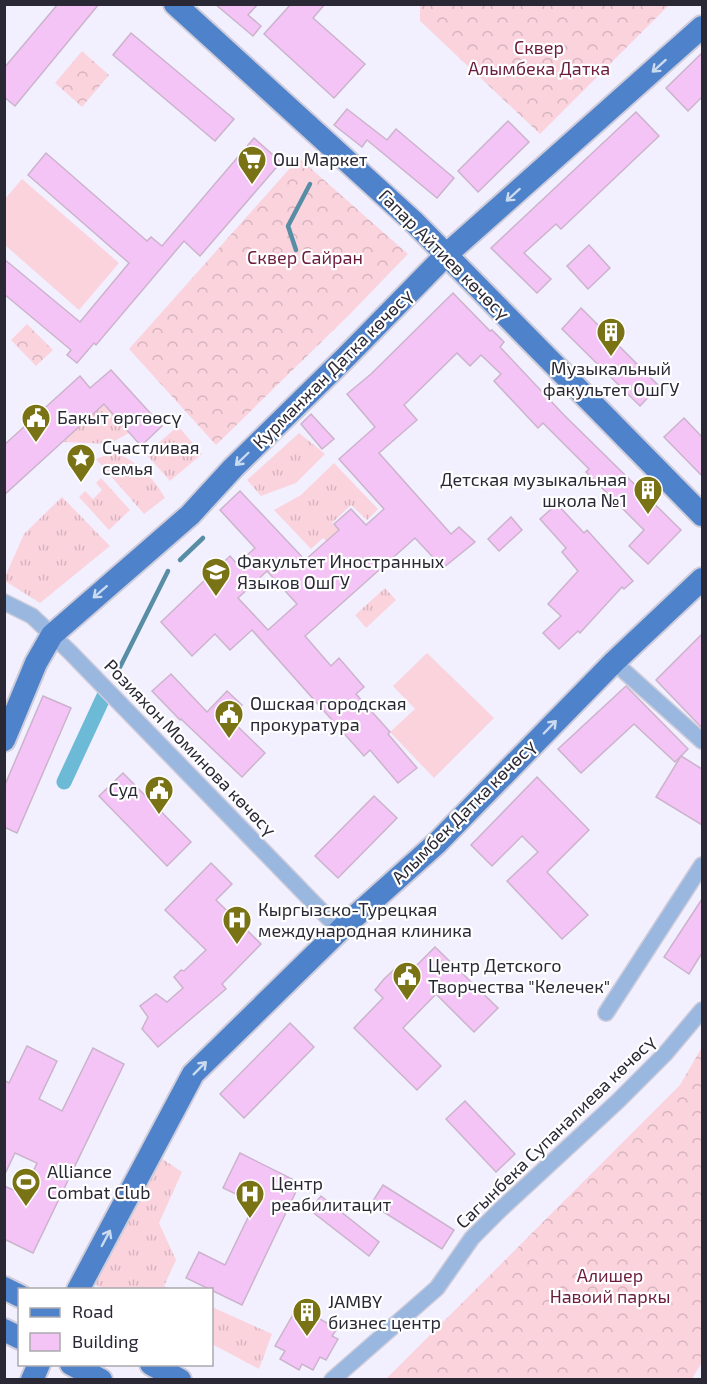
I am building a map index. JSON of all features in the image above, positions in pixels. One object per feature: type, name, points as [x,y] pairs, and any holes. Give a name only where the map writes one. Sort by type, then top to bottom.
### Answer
[{"type":"main road","name":"Гапар Айтиев көчөсү","points":[[175,4],[447,254],[702,515]]},
{"type":"main road","name":"Курманжан Датка көчөсү","points":[[4,740],[36,663],[52,635],[190,515],[233,468],[447,254],[702,27]]},
{"type":"main road","name":"Алымбек Датка көчөсү","points":[[79,1288],[193,1074],[340,930],[437,843],[614,662],[702,579]]},
{"type":"main road","points":[[4,1288],[18,1295]]},
{"type":"main road","points":[[4,1330],[18,1337]]},
{"type":"main road","points":[[32,1380],[39,1366]]},
{"type":"main road","points":[[73,1366],[101,1380]]},
{"type":"main road","points":[[153,1366],[180,1380]]},
{"type":"street","name":"Розияхон Моминова көчөсү","points":[[4,602],[32,616],[52,635],[340,930]]},
{"type":"street","points":[[614,662],[702,741]]},
{"type":"street","points":[[606,1013],[702,865]]},
{"type":"street","name":"Сагынбека Супаналиева көчөсү","points":[[332,1380],[437,1288],[472,1238],[618,1101],[665,1054],[702,1010]]},
{"type":"green space","name":"Сквер Алымбека Датка","points":[[420,4],[669,5],[540,134],[420,21]]},
{"type":"green space","points":[[82,51],[109,75],[82,107],[55,83]]},
{"type":"green space","name":"Сквер Сайран","points":[[299,158],[408,254],[216,445],[129,349]]},
{"type":"green space","points":[[22,179],[119,263],[79,310],[5,245],[5,199]]},
{"type":"green space","points":[[27,324],[53,350],[36,366],[11,340]]},
{"type":"green space","points":[[104,404],[129,433],[109,444],[63,442]]},
{"type":"green space","points":[[178,426],[202,454],[170,481],[146,454]]},
{"type":"green space","points":[[299,433],[325,454],[296,483],[261,496],[247,480]]},
{"type":"green space","points":[[114,452],[130,460],[144,471],[165,498],[144,514],[96,459]]},
{"type":"green space","points":[[334,463],[378,509],[367,520],[351,505],[332,523],[346,538],[335,549],[323,538],[311,549],[274,510],[301,495]]},
{"type":"green space","points":[[101,478],[130,510],[109,530],[79,497],[85,491],[93,499],[102,490],[96,483]]},
{"type":"green space","points":[[62,497],[110,546],[40,603],[5,581],[5,577],[24,534]]},
{"type":"green space","points":[[385,588],[396,600],[366,628],[355,615]]},
{"type":"green space","points":[[427,653],[494,718],[434,778],[390,732],[415,709],[393,686]]},
{"type":"green space","name":"Алишер Навоий паркы","points":[[702,1047],[702,1362],[692,1379],[386,1379],[680,1085]]},
{"type":"green space","points":[[161,1158],[182,1172],[159,1223],[176,1260],[164,1286],[169,1288],[102,1288],[91,1283]]},
{"type":"green space","points":[[213,1307],[272,1334],[259,1369],[213,1345]]},
{"type":"building","points":[[58,4],[99,4],[15,106],[4,97],[4,68]]},
{"type":"building","points":[[215,4],[258,4],[248,15],[261,26],[253,36]]},
{"type":"building","points":[[291,4],[325,4],[313,18],[365,64],[334,98],[264,34]]},
{"type":"building","points":[[131,33],[234,119],[215,141],[113,55]]},
{"type":"building","points":[[702,53],[702,97],[688,111],[666,88]]},
{"type":"building","points":[[347,109],[387,140],[396,129],[454,178],[437,198],[367,140],[362,147],[334,125]]},
{"type":"building","points":[[636,112],[659,136],[561,229],[556,224],[524,253],[551,279],[537,293],[491,248]]},
{"type":"building","points":[[508,121],[529,142],[478,192],[458,171]]},
{"type":"building","points":[[254,138],[281,162],[200,256],[184,241],[96,345],[94,343],[77,363],[67,355],[71,350],[4,294],[4,259],[80,322],[129,263],[28,175],[46,153],[147,241],[151,237],[162,246]]},
{"type":"building","points":[[589,245],[610,268],[588,289],[567,266]]},
{"type":"building","points":[[453,293],[504,342],[500,347],[564,415],[681,530],[648,564],[629,546],[644,530],[586,472],[589,469],[543,423],[538,428],[494,381],[501,374],[481,355],[470,366],[457,353],[404,405],[417,420],[379,453],[451,534],[459,527],[475,542],[443,568],[415,538],[305,636],[331,666],[339,658],[364,687],[356,694],[390,732],[388,734],[417,768],[398,783],[370,750],[364,756],[252,630],[230,650],[215,634],[192,656],[161,622],[230,556],[237,564],[255,548],[220,510],[240,491],[305,560],[339,530],[334,524],[351,509],[366,525],[384,509],[339,459],[375,427],[347,394],[371,374]],"holes":[[[267,571],[297,604],[268,630],[238,598]]]},
{"type":"building","name":"Музыкальный факультет ОшГУ","points":[[581,308],[659,386],[640,406],[562,329]]},
{"type":"building","points":[[111,370],[162,426],[141,446],[104,404],[4,495],[4,445],[80,376],[90,388]]},
{"type":"building","points":[[311,414],[334,439],[322,449],[301,424]]},
{"type":"building","points":[[684,418],[702,437],[702,476],[664,437]]},
{"type":"building","points":[[557,504],[584,533],[587,530],[633,581],[624,589],[622,587],[580,633],[578,631],[559,649],[543,633],[561,616],[548,604],[578,571],[562,552],[566,548],[540,519]]},
{"type":"building","points":[[511,517],[522,530],[499,551],[488,539]]},
{"type":"building","points":[[702,634],[702,728],[656,680]]},
{"type":"building","points":[[171,674],[207,712],[227,691],[242,705],[230,719],[265,753],[242,777],[152,691]]},
{"type":"building","points":[[626,686],[688,749],[675,762],[634,724],[581,773],[558,749]]},
{"type":"building","points":[[43,696],[71,708],[17,833],[4,827],[4,787]]},
{"type":"building","points":[[681,756],[702,769],[702,825],[656,797]]},
{"type":"building","points":[[123,773],[191,842],[167,866],[99,796]]},
{"type":"building","points":[[537,777],[589,830],[547,872],[588,915],[562,939],[507,881],[538,852],[522,836],[492,866],[471,845]]},
{"type":"building","points":[[374,796],[397,818],[338,878],[315,856]]},
{"type":"building","points":[[211,863],[232,884],[216,900],[261,944],[222,984],[226,989],[158,1047],[142,1029],[148,1017],[140,1006],[156,994],[167,1002],[183,988],[174,977],[181,970],[184,971],[206,950],[165,910]]},
{"type":"building","points":[[702,899],[702,953],[689,974],[664,957]]},
{"type":"building","points":[[435,947],[498,1008],[474,1032],[436,994],[403,1028],[441,1066],[417,1090],[354,1028],[383,998],[375,990],[384,979],[400,964],[409,973]]},
{"type":"building","points":[[290,1023],[314,1047],[244,1118],[220,1094]]},
{"type":"building","points":[[27,1046],[57,1061],[39,1099],[62,1111],[93,1048],[124,1064],[33,1253],[4,1239],[4,1186],[23,1194],[37,1163],[15,1153],[4,1176],[4,1080],[9,1083]]},
{"type":"building","points":[[465,1101],[515,1154],[496,1172],[446,1119]]},
{"type":"building","points":[[240,1153],[300,1183],[242,1305],[213,1291],[213,1288],[207,1288],[186,1278],[199,1252],[225,1265],[255,1203],[223,1188]]},
{"type":"building","points":[[383,1185],[454,1230],[442,1249],[371,1204]]},
{"type":"building","points":[[321,1196],[379,1242],[369,1256],[310,1210]]},
{"type":"building","name":"JAMBY бизнес центр","points":[[298,1306],[337,1329],[332,1336],[338,1339],[326,1360],[320,1357],[313,1370],[302,1364],[299,1370],[280,1359],[285,1351],[275,1346]]},
{"type":"waterway","points":[[296,250],[288,226],[310,184]]},
{"type":"waterway","points":[[180,560],[203,538]]},
{"type":"waterway","points":[[120,667],[168,571]]},
{"type":"waterway","points":[[64,782],[104,696]]},
{"type":"place","name":"Ош Маркет","points":[[252,186]]},
{"type":"place","name":"Музыкальный факультет ОшГУ","points":[[611,358]]},
{"type":"place","name":"Бакыт өргөөсү","points":[[36,444]]},
{"type":"place","name":"Счастливая семья","points":[[81,484]]},
{"type":"place","name":"Детская музыкальная школа №1","points":[[648,516]]},
{"type":"place","name":"Факультет Иностранных Языков ОшГУ","points":[[216,598]]},
{"type":"place","name":"Ошская городская прокуратура","points":[[229,740]]},
{"type":"place","name":"Суд","points":[[159,816]]},
{"type":"place","name":"Кыргызско-Турецкая международная клиника","points":[[237,946]]},
{"type":"place","name":"Центр Детского Творчества \"Келечек\"","points":[[407,1002]]},
{"type":"place","name":"Alliance Combat Club","points":[[26,1208]]},
{"type":"place","name":"Центр реабилитацит","points":[[250,1220]]},
{"type":"place","name":"JAMBY бизнес центр","points":[[307,1338]]}]
